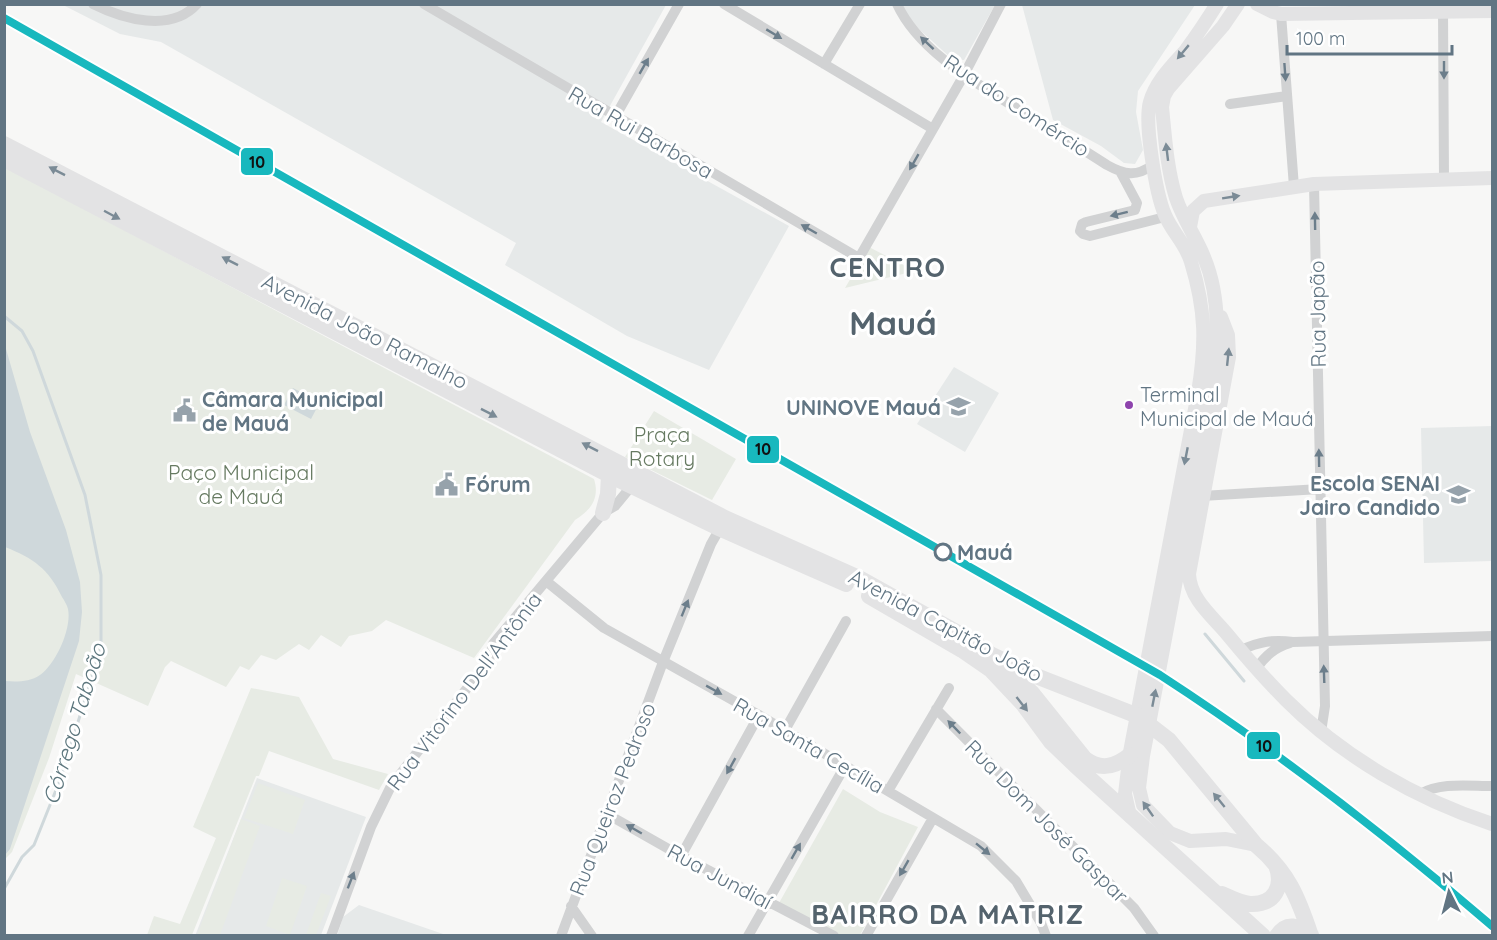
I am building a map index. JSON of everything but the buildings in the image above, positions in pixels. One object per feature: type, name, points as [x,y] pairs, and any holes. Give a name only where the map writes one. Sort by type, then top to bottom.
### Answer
[{"type":"highway","name":"Avenida João Ramalho","points":[[4,144],[723,524]]},
{"type":"highway","name":"Avenida João Ramalho","points":[[4,159],[609,475],[636,480],[690,500],[723,524]]},
{"type":"highway","points":[[603,513],[608,494],[609,475]]},
{"type":"highway","name":"Avenida Capitão João","points":[[723,524],[859,578],[967,638],[992,655],[1036,676],[1126,711],[1154,728],[1182,754],[1256,845],[1273,860],[1293,888],[1311,935]]},
{"type":"highway","name":"Avenida Capitão João","points":[[723,524],[863,592],[977,659],[1008,687],[1051,742],[1263,936]]},
{"type":"highway","points":[[992,655],[1032,693],[1085,759],[1092,764],[1101,767],[1112,766],[1134,754]]},
{"type":"highway","points":[[1237,901],[1255,900],[1268,883],[1265,866],[1256,845]]},
{"type":"highway","points":[[1208,887],[1237,901],[1248,904],[1257,903],[1273,896],[1280,883],[1273,860]]},
{"type":"highway","points":[[1277,936],[1284,927],[1292,925],[1300,927],[1311,935]]},
{"type":"main road","points":[[1207,379],[1202,311],[1188,254],[1166,217],[1153,165],[1148,122],[1149,104],[1155,89],[1166,71],[1204,25],[1217,4]]},
{"type":"main road","points":[[1238,4],[1223,26],[1168,89],[1162,107],[1173,184],[1179,205],[1204,256],[1215,301],[1230,345],[1189,574],[1192,591],[1256,669],[1321,732],[1373,769],[1420,794],[1492,824]]},
{"type":"main road","points":[[1257,4],[1281,14],[1492,10]]},
{"type":"main road","points":[[1190,227],[1193,211],[1204,201],[1314,184],[1492,178]]},
{"type":"main road","points":[[1130,816],[1125,794],[1218,332],[1215,301]]},
{"type":"main road","points":[[1134,754],[1143,805],[1148,813],[1170,833],[1190,841],[1226,839],[1256,845]]},
{"type":"street","points":[[93,4],[112,13],[138,20],[161,20],[190,13],[197,4]]},
{"type":"street","name":"Rua Rui Barbosa","points":[[424,4],[860,258],[933,129]]},
{"type":"street","points":[[615,117],[679,4]]},
{"type":"street","points":[[724,4],[933,129],[1001,4]]},
{"type":"street","points":[[824,64],[860,4]]},
{"type":"street","name":"Rua do Comércio","points":[[897,4],[909,26],[925,43],[964,75],[1121,173]]},
{"type":"street","points":[[1443,11],[1444,179]]},
{"type":"street","points":[[1281,14],[1294,187]]},
{"type":"street","points":[[1230,104],[1287,96]]},
{"type":"street","points":[[1153,165],[1138,173],[1121,173],[1137,203],[1135,210],[1086,222],[1082,224],[1080,231],[1090,236],[1166,217]]},
{"type":"street","name":"Rua Japão","points":[[1314,184],[1325,706],[1321,732]]},
{"type":"street","name":"Rua Vitorino Dell'Antônia","points":[[331,936],[381,803],[402,770],[489,660],[493,644],[603,513],[615,506],[636,480]]},
{"type":"street","points":[[1202,496],[1320,489]]},
{"type":"street","name":"Rua Queiroz Pedroso","points":[[561,936],[663,662],[711,544],[723,524]]},
{"type":"street","name":"Rua Santa Cecília","points":[[546,580],[604,628],[785,730],[981,846],[1016,881],[1041,922],[1046,936]]},
{"type":"street","points":[[785,730],[846,621]]},
{"type":"street","points":[[1241,650],[1279,640],[1323,642],[1492,636]]},
{"type":"street","points":[[1256,669],[1263,659],[1275,649],[1293,642]]},
{"type":"street","points":[[888,791],[949,688]]},
{"type":"street","name":"Rua Dom José Gaspar","points":[[936,709],[1134,908],[1154,936]]},
{"type":"street","points":[[681,856],[759,715]]},
{"type":"street","points":[[748,936],[845,766]]},
{"type":"street","points":[[1420,794],[1444,786],[1492,786]]},
{"type":"street","name":"Rua Jundiaí","points":[[607,814],[681,856],[834,936]]},
{"type":"street","points":[[866,936],[933,818]]},
{"type":"street","points":[[571,906],[592,936]]},
{"type":"shaded area","points":[[63,5],[666,5],[601,122],[789,226],[709,370],[627,336],[505,265],[516,243],[161,42],[120,34]]},
{"type":"shaded area","points":[[903,5],[995,5],[964,60],[952,59],[920,30],[906,13]]},
{"type":"shaded area","points":[[1022,5],[1195,5],[1138,91],[1136,112],[1143,150],[1135,164],[1124,163],[1101,146],[1053,120]]},
{"type":"shaded area","points":[[4,342],[30,432],[66,530],[80,582],[82,612],[79,641],[10,849],[5,855],[5,681],[32,679],[46,670],[61,645],[69,617],[68,609],[57,587],[46,572],[32,560],[5,547]]},
{"type":"shaded area","name":"UNINOVE Mauá","points":[[954,367],[999,393],[965,452],[917,424]]},
{"type":"shaded area","points":[[293,388],[320,402],[311,419],[284,405]]},
{"type":"shaded area","name":"Escola SENAI Jairo Candido","points":[[1492,426],[1492,561],[1424,563],[1421,428]]},
{"type":"shaded area","points":[[257,778],[366,817],[321,935],[195,936]]},
{"type":"shaded area","points":[[359,905],[446,935],[337,936],[343,917]]},
{"type":"green space","name":"Paço Municipal de Mauá","points":[[5,167],[594,479],[596,492],[590,508],[575,520],[474,658],[386,620],[372,631],[349,636],[341,647],[321,635],[309,650],[299,644],[276,660],[261,655],[249,670],[240,666],[226,687],[171,661],[165,667],[148,706],[76,674],[49,758],[12,852],[5,859]]},
{"type":"green space","points":[[869,247],[915,271],[845,288]]},
{"type":"green space","name":"Praça Rotary","points":[[654,411],[736,459],[712,500],[625,457]]},
{"type":"green space","points":[[251,688],[299,697],[333,759],[388,774],[379,790],[269,751],[259,776],[256,776],[192,935],[147,935],[154,916],[180,924],[216,838],[193,827]]},
{"type":"green space","points":[[258,783],[305,800],[293,834],[244,818]]},
{"type":"green space","points":[[843,789],[880,812],[918,827],[860,935],[840,935],[779,903]]},
{"type":"green space","points":[[241,819],[260,826],[220,935],[197,935]]},
{"type":"green space","points":[[282,878],[307,886],[290,935],[266,926]]},
{"type":"green space","points":[[321,893],[331,896],[316,935],[306,935]]},
{"type":"waterway","name":"Córrego Taboão","points":[[4,316],[22,331],[33,351],[85,495],[101,575],[101,648],[60,780],[34,845],[22,857],[4,889]]},
{"type":"waterway","points":[[1205,634],[1244,681]]},
{"type":"transit line","name":"10","points":[[4,18],[1160,675],[1289,764],[1412,859],[1492,926]]},
{"type":"place","name":"Terminal Municipal de Mauá","points":[[1129,405]]},
{"type":"place","name":"UNINOVE Mauá","points":[[959,407]]},
{"type":"place","name":"Câmara Municipal de Mauá","points":[[184,411]]},
{"type":"place","name":"Fórum","points":[[447,484]]},
{"type":"place","name":"Escola SENAI Jairo Candido","points":[[1458,495]]},
{"type":"place","name":"Mauá","points":[[943,552]]},
{"type":"district","name":"CENTRO","points":[[888,267]]},
{"type":"district","name":"Mauá","points":[[893,322]]},
{"type":"district","name":"BAIRRO DA MATRIZ","points":[[948,914]]}]
